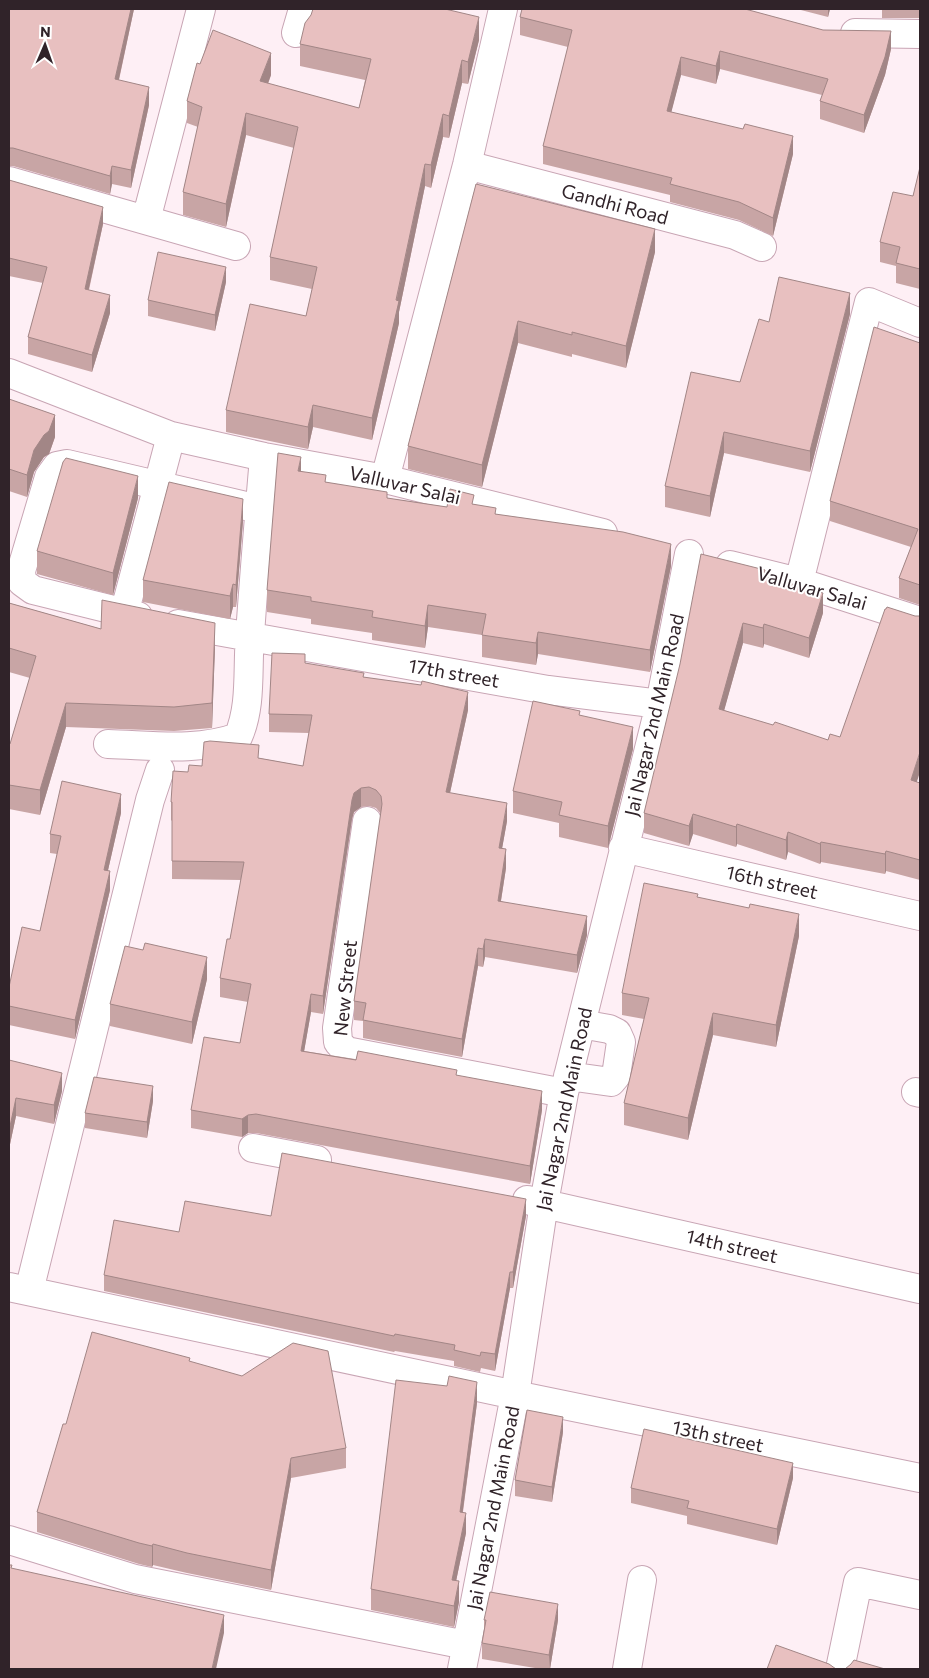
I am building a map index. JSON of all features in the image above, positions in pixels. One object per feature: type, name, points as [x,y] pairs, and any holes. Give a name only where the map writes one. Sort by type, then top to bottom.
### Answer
[{"type":"street","points":[[146,220],[201,9]]},
{"type":"street","points":[[385,479],[467,165],[503,9]]},
{"type":"street","points":[[827,33],[920,34]]},
{"type":"street","name":"Gandhi Road","points":[[467,165],[736,235],[762,247]]},
{"type":"street","points":[[9,181],[236,246]]},
{"type":"street","points":[[799,582],[869,302],[920,323]]},
{"type":"street","name":"Valluvar Salai","points":[[9,373],[171,436],[264,457],[385,479],[622,538]]},
{"type":"street","points":[[124,614],[171,436]]},
{"type":"street","points":[[108,744],[196,746],[224,742],[238,737],[246,709],[264,457]]},
{"type":"street","name":"17th street","points":[[259,509],[67,464],[57,466],[49,477],[21,571],[22,582],[33,590],[124,614],[548,690],[660,704]]},
{"type":"street","name":"Valluvar Salai","points":[[679,552],[799,582],[920,621]]},
{"type":"street","name":"Jai Nagar 2nd Main Road","points":[[464,1657],[515,1395],[544,1204],[566,1085],[660,704],[679,552]]},
{"type":"street","points":[[19,1289],[150,800],[160,770]]},
{"type":"street","name":"New Street","points":[[367,821],[337,1028],[338,1042],[346,1051],[566,1085],[611,1082],[616,1076],[621,1042],[617,1033],[581,1024]]},
{"type":"street","name":"16th street","points":[[624,848],[920,916]]},
{"type":"street","points":[[253,1148],[340,1165]]},
{"type":"street","name":"14th street","points":[[505,1196],[920,1289]]},
{"type":"street","name":"13th street","points":[[19,1289],[515,1395],[920,1478]]},
{"type":"street","points":[[9,1540],[135,1579],[464,1657]]},
{"type":"street","points":[[627,1669],[642,1580]]},
{"type":"street","points":[[840,1669],[858,1582],[920,1595]]},
{"type":"building","points":[[9,9],[131,9],[115,79],[149,87],[131,170],[112,166],[110,176],[9,148]]},
{"type":"building","points":[[313,9],[445,9],[479,17],[468,62],[462,60],[449,116],[443,114],[431,165],[425,164],[396,300],[399,301],[372,418],[313,405],[308,427],[226,410],[250,304],[306,316],[317,267],[270,257],[298,127],[246,113],[226,204],[183,192],[202,107],[187,101],[197,63],[200,64],[213,30],[271,53],[260,81],[359,108],[371,59],[300,44],[305,23]]},
{"type":"building","points":[[522,9],[745,9],[823,30],[891,31],[885,57],[864,115],[820,101],[828,79],[720,51],[716,66],[681,57],[667,111],[743,129],[745,124],[793,136],[773,218],[739,202],[670,184],[672,178],[543,146],[572,30],[520,17]]},
{"type":"building","points":[[920,167],[920,269],[896,263],[900,247],[880,242],[893,192],[913,196]]},
{"type":"building","points":[[9,180],[103,207],[85,289],[110,295],[92,355],[28,337],[47,267],[9,258]]},
{"type":"building","points":[[476,184],[655,229],[626,346],[518,321],[482,465],[408,446]]},
{"type":"building","points":[[158,252],[226,267],[215,315],[148,300]]},
{"type":"building","points":[[779,277],[850,293],[810,451],[724,432],[710,496],[665,486],[691,372],[740,382],[759,319],[769,322]]},
{"type":"building","points":[[874,327],[920,343],[920,585],[899,578],[918,529],[830,501]]},
{"type":"building","points":[[9,399],[55,415],[49,431],[34,450],[27,475],[9,469]]},
{"type":"building","points":[[278,453],[301,457],[298,471],[326,475],[325,482],[387,492],[387,498],[447,507],[450,489],[474,495],[472,504],[496,508],[495,514],[623,532],[671,544],[650,650],[538,632],[536,643],[482,635],[486,614],[428,605],[425,626],[372,617],[373,611],[311,601],[311,597],[267,590]]},
{"type":"building","points":[[66,458],[138,476],[113,573],[37,551],[63,462]]},
{"type":"building","points":[[169,482],[243,499],[236,585],[233,584],[230,596],[143,580]]},
{"type":"building","points":[[701,554],[765,570],[764,576],[823,593],[809,638],[764,624],[763,628],[743,623],[719,709],[773,725],[775,722],[828,740],[830,734],[840,737],[885,609],[887,607],[920,616],[920,752],[911,780],[920,783],[920,860],[886,851],[885,854],[821,842],[820,844],[788,832],[786,840],[737,824],[736,827],[693,814],[689,826],[644,813],[680,664]]},
{"type":"building","points":[[102,600],[215,623],[212,703],[174,707],[66,703],[40,790],[9,785],[9,743],[36,656],[9,648],[9,603],[101,629]]},
{"type":"building","points":[[272,653],[305,654],[305,663],[364,673],[363,677],[421,685],[422,681],[468,692],[446,792],[507,803],[499,848],[506,849],[498,901],[587,916],[577,955],[485,939],[483,949],[478,948],[462,1039],[363,1020],[366,1003],[354,1001],[382,804],[381,796],[376,790],[369,787],[361,788],[354,793],[323,996],[311,994],[301,1051],[356,1060],[358,1051],[457,1070],[456,1075],[542,1091],[530,1166],[256,1114],[248,1115],[242,1119],[191,1110],[204,1037],[240,1043],[251,984],[220,978],[227,939],[230,939],[244,862],[172,861],[171,802],[173,771],[188,772],[189,765],[202,766],[204,742],[210,741],[259,745],[258,758],[303,766],[312,715],[269,714]]},
{"type":"building","points":[[533,701],[580,711],[579,715],[633,727],[608,826],[559,815],[562,802],[513,791]]},
{"type":"building","points":[[62,781],[121,794],[104,870],[110,871],[75,1020],[9,1006],[9,987],[22,927],[40,931],[61,836],[50,834]]},
{"type":"building","points":[[644,883],[698,894],[697,897],[749,908],[750,904],[799,914],[776,1025],[713,1013],[688,1118],[624,1103],[649,998],[622,993]]},
{"type":"building","points":[[145,943],[207,957],[192,1022],[110,1004],[125,946],[143,950]]},
{"type":"building","points":[[9,1060],[62,1073],[54,1105],[16,1098],[9,1131]]},
{"type":"building","points":[[94,1077],[153,1086],[147,1122],[85,1113]]},
{"type":"building","points":[[282,1153],[526,1199],[513,1272],[510,1272],[495,1354],[481,1352],[480,1356],[454,1350],[455,1345],[395,1334],[394,1336],[104,1275],[114,1220],[179,1232],[185,1201],[271,1216]]},
{"type":"building","points":[[92,1332],[190,1358],[189,1361],[242,1376],[293,1343],[328,1351],[346,1448],[291,1458],[271,1570],[153,1544],[152,1546],[139,1543],[37,1512],[63,1424],[66,1424]]},
{"type":"building","points":[[449,1376],[477,1382],[460,1512],[466,1513],[452,1580],[459,1581],[454,1606],[371,1589],[396,1380],[447,1386]]},
{"type":"building","points":[[527,1410],[563,1417],[552,1487],[515,1480]]},
{"type":"building","points":[[644,1429],[793,1463],[777,1529],[687,1508],[689,1501],[631,1488]]},
{"type":"building","points":[[9,1565],[12,1565],[11,1568],[224,1615],[212,1669],[9,1669]]},
{"type":"building","points":[[490,1592],[558,1604],[549,1655],[482,1643],[486,1620],[484,1620]]},
{"type":"building","points":[[776,1645],[829,1664],[836,1669],[767,1669]]},
{"type":"building","points":[[854,1660],[885,1669],[845,1669]]}]
